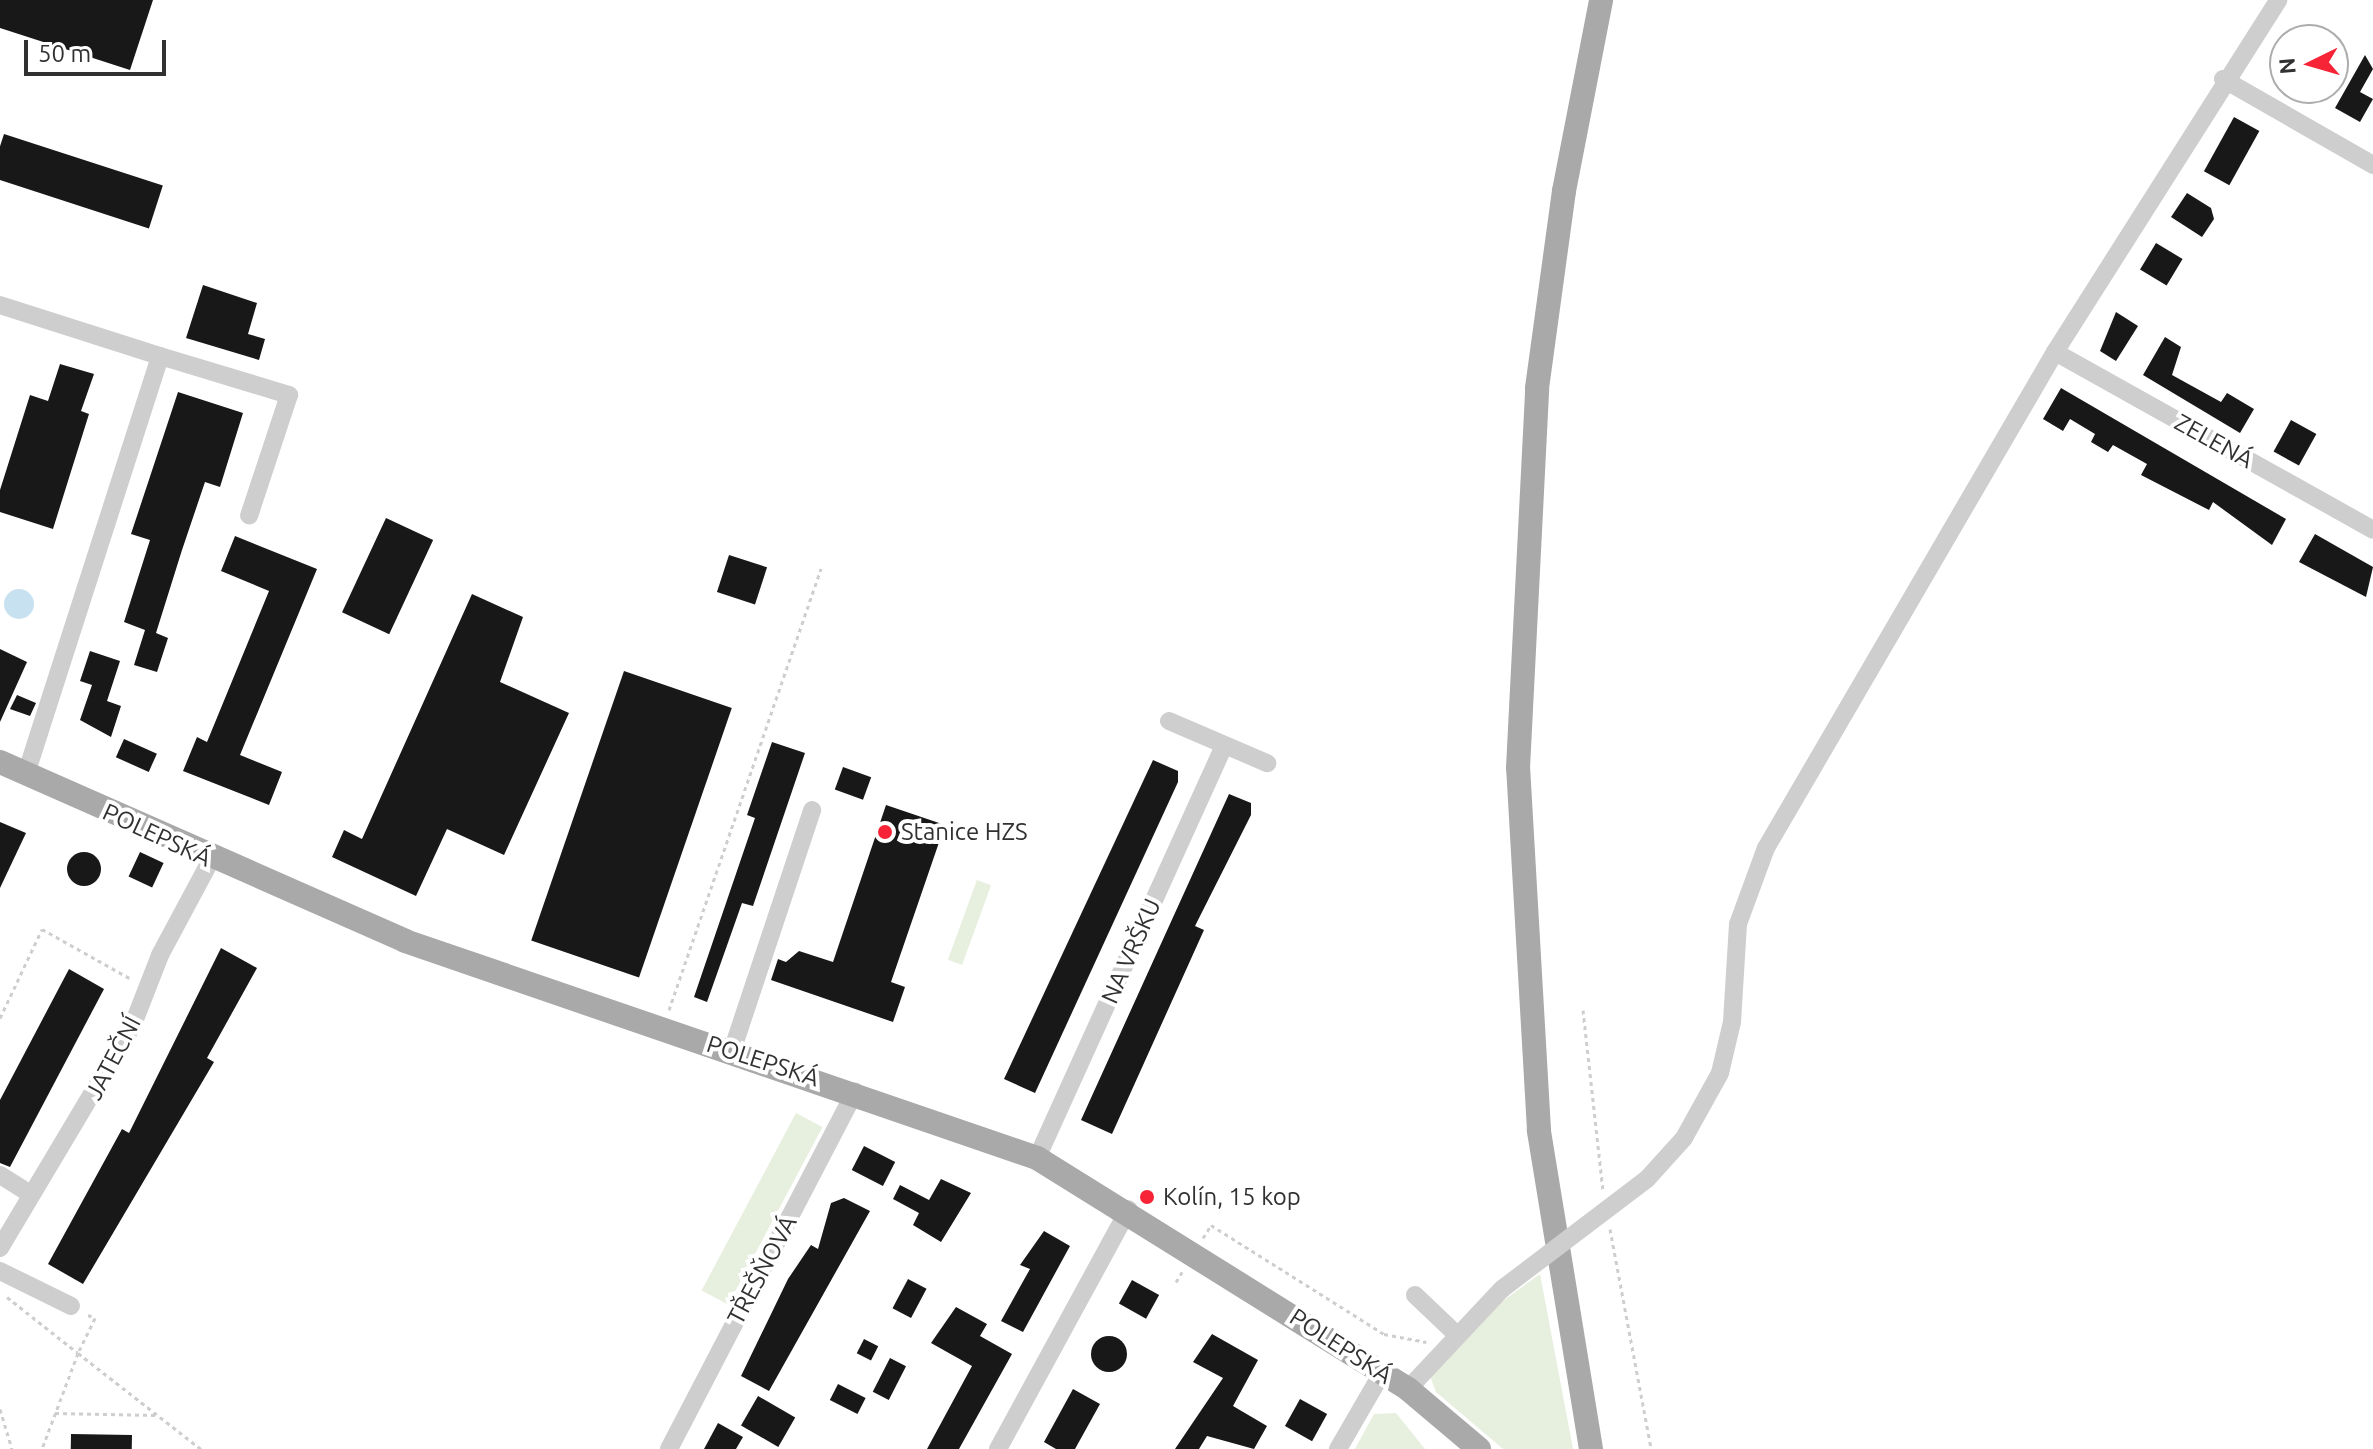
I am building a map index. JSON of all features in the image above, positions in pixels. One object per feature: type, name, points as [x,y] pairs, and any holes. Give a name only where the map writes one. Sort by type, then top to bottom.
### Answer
[{"type":"main road","points":[[1591,1449],[1539,1130],[1518,768],[1537,388],[1564,191],[1601,0]]},
{"type":"main road","name":"POLEPSKÁ","points":[[0,762],[211,860],[405,941],[855,1091],[1037,1158],[1129,1209],[1408,1389],[1479,1449]]},
{"type":"street","points":[[1408,1389],[1454,1332],[1502,1289],[1647,1179],[1693,1126],[1720,1073],[1732,1022],[1741,912],[1766,848],[2055,352],[2223,79],[2278,0]]},
{"type":"street","points":[[2223,79],[2373,165]]},
{"type":"street","points":[[0,305],[289,395],[249,516]]},
{"type":"street","name":"ZELENÁ","points":[[2055,352],[2373,530]]},
{"type":"street","points":[[26,774],[160,356]]},
{"type":"street","points":[[1169,721],[1267,763]]},
{"type":"street","name":"NA VRŠKU","points":[[1037,1158],[1224,745]]},
{"type":"street","points":[[732,1051],[812,810]]},
{"type":"street","name":"JATEČNÍ","points":[[0,1248],[132,1027],[160,955],[211,860]]},
{"type":"street","name":"TŘEŠŇOVÁ","points":[[669,1449],[855,1091]]},
{"type":"street","points":[[0,1175],[31,1194]]},
{"type":"street","points":[[998,1449],[1129,1209]]},
{"type":"street","points":[[0,1271],[71,1306]]},
{"type":"street","points":[[1415,1295],[1454,1332]]},
{"type":"street","points":[[1338,1449],[1382,1373]]},
{"type":"path","points":[[663,1028],[821,568]]},
{"type":"path","points":[[0,1018],[42,929],[131,979]]},
{"type":"path","points":[[1176,1282],[1211,1225],[1393,1339],[1419,1343],[1454,1332]]},
{"type":"path","points":[[0,1293],[201,1449]]},
{"type":"path","points":[[42,1449],[78,1353],[95,1318],[71,1306]]},
{"type":"path","points":[[0,1409],[12,1449]]},
{"type":"path","points":[[55,1413],[158,1415]]},
{"type":"green space","points":[[977,880],[991,885],[962,965],[948,960]]},
{"type":"green space","points":[[796,1113],[822,1127],[728,1305],[702,1290]]},
{"type":"green space","points":[[1540,1274],[1573,1449],[1503,1449],[1436,1392],[1430,1376],[1493,1308]]},
{"type":"green space","points":[[1396,1413],[1425,1449],[1355,1449],[1374,1414]]},
{"type":"water","points":[[19,589],[25,590],[33,598],[33,610],[25,618],[19,619],[13,618],[5,610],[4,604],[5,598],[13,590]]},
{"type":"building","points":[[0,0],[153,0],[130,70],[0,28]]},
{"type":"building","points":[[2365,55],[2373,69],[2360,92],[2373,99],[2360,122],[2335,108],[2337,104],[2349,104],[2349,83]]},
{"type":"building","points":[[2234,117],[2259,131],[2229,185],[2204,171]]},
{"type":"building","points":[[4,134],[163,186],[149,228],[0,180],[0,146]]},
{"type":"building","points":[[2187,193],[2211,208],[2214,219],[2202,237],[2171,217]]},
{"type":"building","points":[[2156,243],[2183,259],[2167,286],[2140,270]]},
{"type":"building","points":[[203,285],[257,303],[248,334],[265,339],[259,360],[186,338]]},
{"type":"building","points":[[2116,312],[2138,326],[2116,361],[2100,351]]},
{"type":"building","points":[[2165,337],[2181,347],[2172,375],[2221,402],[2227,393],[2254,409],[2240,433],[2143,375]]},
{"type":"building","points":[[60,364],[94,374],[81,411],[89,414],[53,529],[0,512],[0,490],[30,395],[48,401]]},
{"type":"building","points":[[2061,388],[2286,519],[2272,545],[2213,502],[2209,510],[2141,475],[2147,464],[2113,445],[2108,452],[2091,442],[2095,434],[2070,419],[2063,431],[2043,419]]},
{"type":"building","points":[[178,392],[243,413],[220,487],[205,482],[182,550],[156,633],[168,638],[157,672],[134,665],[145,630],[124,622],[150,540],[131,534]]},
{"type":"building","points":[[2291,420],[2316,434],[2299,466],[2274,451]]},
{"type":"building","points":[[386,518],[433,540],[389,634],[342,612]]},
{"type":"building","points":[[2315,534],[2373,567],[2366,597],[2299,562]]},
{"type":"building","points":[[235,536],[317,569],[240,755],[282,772],[269,805],[183,771],[197,737],[207,742],[269,591],[221,571]]},
{"type":"building","points":[[729,555],[767,567],[755,604],[717,592]]},
{"type":"building","points":[[472,594],[523,617],[500,682],[569,713],[504,855],[447,829],[416,896],[332,857],[344,830],[362,839]]},
{"type":"building","points":[[0,649],[27,662],[0,722]]},
{"type":"building","points":[[90,651],[120,661],[107,701],[121,706],[111,737],[80,720],[92,685],[80,681]]},
{"type":"building","points":[[624,671],[732,708],[639,978],[531,940]]},
{"type":"building","points":[[17,695],[36,703],[30,716],[10,709]]},
{"type":"building","points":[[124,739],[157,754],[149,772],[116,757]]},
{"type":"building","points":[[772,742],[805,753],[753,906],[742,903],[707,1002],[694,997],[755,818],[747,815]]},
{"type":"building","points":[[1153,760],[1178,771],[1178,782],[1035,1093],[1004,1079]]},
{"type":"building","points":[[843,767],[871,777],[863,800],[835,790]]},
{"type":"building","points":[[1229,794],[1251,803],[1251,815],[1195,926],[1204,930],[1112,1134],[1081,1120]]},
{"type":"building","points":[[886,805],[945,825],[891,982],[905,987],[893,1022],[771,980],[778,959],[786,962],[799,951],[833,962]]},
{"type":"building","points":[[0,822],[26,833],[0,888]]},
{"type":"building","points":[[84,852],[96,857],[101,869],[96,881],[84,886],[72,881],[67,869],[72,857]]},
{"type":"building","points":[[140,852],[164,863],[152,887],[129,876]]},
{"type":"building","points":[[221,948],[257,968],[207,1058],[214,1062],[83,1284],[48,1264],[122,1129],[129,1133]]},
{"type":"building","points":[[69,969],[104,989],[10,1167],[0,1163],[0,1100]]},
{"type":"building","points":[[864,1146],[895,1162],[883,1186],[852,1170]]},
{"type":"building","points":[[941,1179],[971,1193],[941,1242],[913,1225],[919,1213],[893,1199],[900,1185],[929,1200]]},
{"type":"building","points":[[844,1198],[870,1211],[769,1391],[741,1376],[788,1279],[811,1245],[818,1249],[831,1203]]},
{"type":"building","points":[[1044,1231],[1070,1246],[1023,1332],[1001,1321],[1030,1269],[1020,1265]]},
{"type":"building","points":[[908,1279],[927,1289],[911,1318],[893,1308]]},
{"type":"building","points":[[1132,1280],[1159,1295],[1146,1319],[1119,1304]]},
{"type":"building","points":[[956,1307],[987,1324],[980,1336],[1012,1354],[959,1449],[927,1449],[972,1366],[931,1343]]},
{"type":"building","points":[[1212,1334],[1258,1360],[1233,1406],[1267,1426],[1254,1449],[1207,1436],[1199,1449],[1175,1449],[1223,1378],[1193,1362]]},
{"type":"building","points":[[1109,1336],[1122,1341],[1127,1354],[1122,1367],[1109,1372],[1096,1367],[1091,1354],[1096,1341]]},
{"type":"building","points":[[864,1339],[878,1346],[871,1361],[857,1353]]},
{"type":"building","points":[[890,1358],[906,1366],[889,1400],[873,1392]]},
{"type":"building","points":[[838,1384],[866,1398],[857,1414],[830,1400]]},
{"type":"building","points":[[1073,1389],[1100,1404],[1075,1449],[1056,1449],[1044,1442]]},
{"type":"building","points":[[758,1396],[795,1418],[778,1447],[741,1425]]},
{"type":"building","points":[[1300,1399],[1327,1414],[1312,1441],[1285,1426]]},
{"type":"building","points":[[718,1423],[743,1437],[736,1449],[704,1449]]},
{"type":"building","points":[[71,1434],[132,1435],[132,1449],[71,1449]]},
{"type":"place","name":"Stanice HZS","points":[[885,832]]},
{"type":"place","name":"Kolín, 15 kop","points":[[1147,1197]]}]
